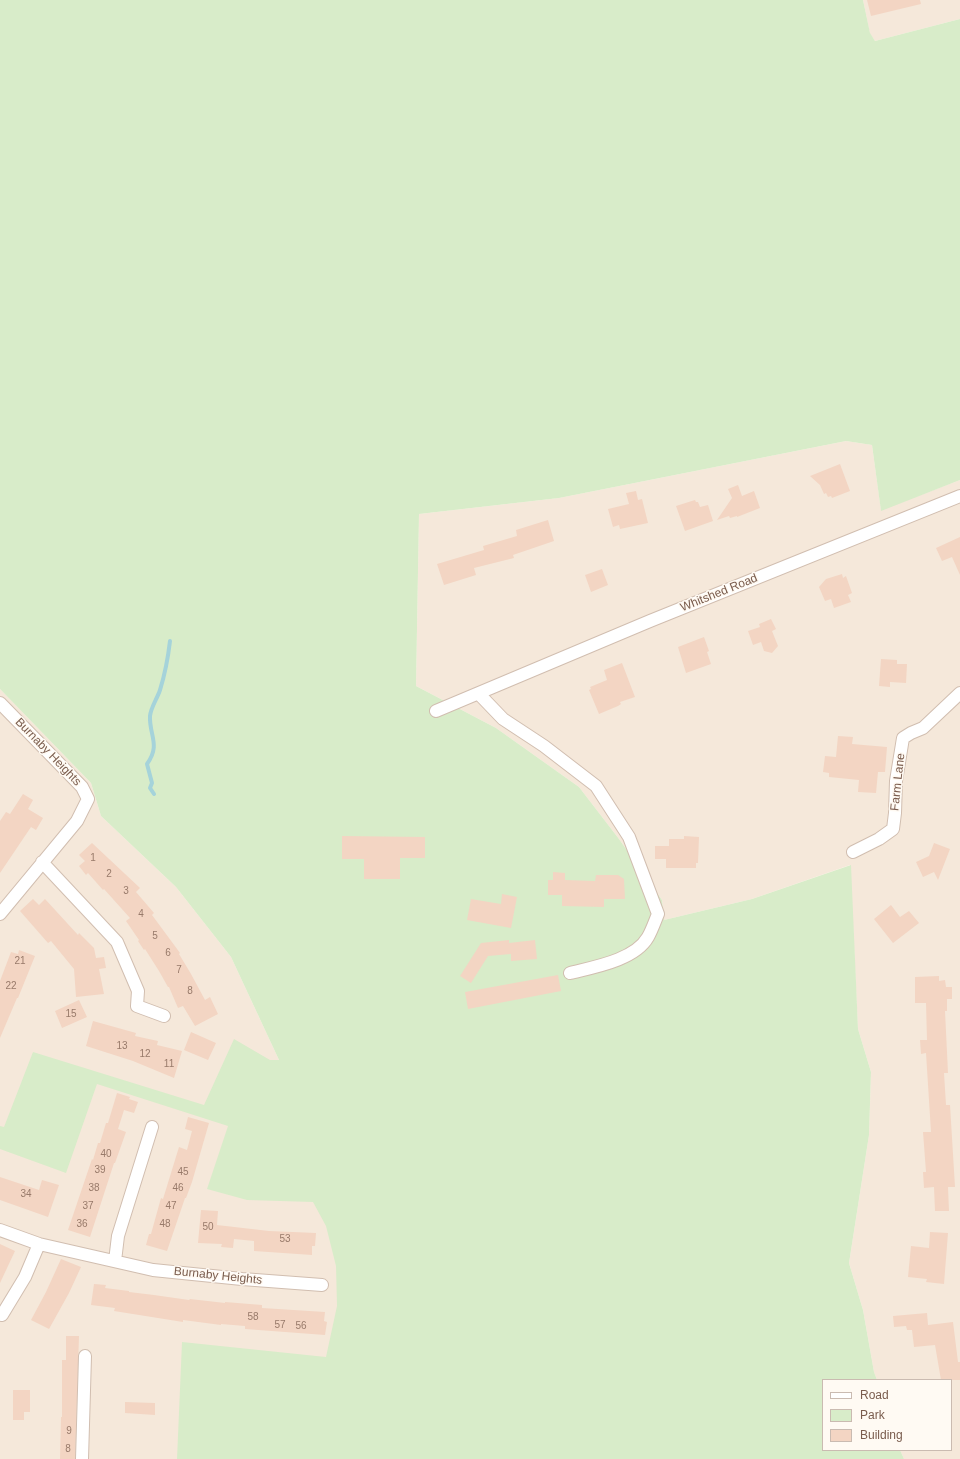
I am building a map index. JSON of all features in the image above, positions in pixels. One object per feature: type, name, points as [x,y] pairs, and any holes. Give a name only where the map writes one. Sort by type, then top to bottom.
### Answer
[{"type":"street","name":"Whitshed Road","points":[[436,711],[672,612],[960,496]]},
{"type":"street","name":"Farm Lane","points":[[853,852],[879,839],[893,829],[896,781],[903,738],[922,728],[960,693]]},
{"type":"street","points":[[479,694],[503,719],[544,746],[596,786],[629,837],[658,914],[648,938],[634,951],[606,964],[570,973]]},
{"type":"street","name":"Burnaby Heights","points":[[0,703],[82,786],[88,799],[77,821],[0,914]]},
{"type":"street","points":[[42,862],[117,942],[138,991],[137,1006],[164,1016]]},
{"type":"street","points":[[115,1261],[118,1236],[152,1127]]},
{"type":"street","name":"Burnaby Heights","points":[[0,1230],[39,1244],[153,1270],[322,1285]]},
{"type":"street","points":[[2,1315],[25,1277],[39,1244]]},
{"type":"street","points":[[82,1459],[85,1356]]},
{"type":"shaded area","points":[[863,0],[960,0],[960,19],[875,41],[870,34]]},
{"type":"shaded area","points":[[846,441],[872,445],[881,510],[960,480],[960,1459],[904,1459],[900,1451],[952,1451],[952,1379],[877,1379],[874,1372],[863,1310],[849,1263],[869,1135],[871,1072],[858,1029],[850,865],[752,899],[664,920],[662,900],[619,839],[579,787],[496,728],[416,686],[419,514],[559,498]]},
{"type":"shaded area","points":[[0,689],[91,783],[101,816],[176,887],[231,957],[279,1060],[349,1225],[341,1459],[0,1459]]},
{"type":"green space","points":[[0,0],[863,0],[870,33],[875,41],[960,19],[960,480],[881,511],[872,445],[846,441],[559,498],[419,514],[416,686],[496,728],[579,787],[619,839],[662,900],[664,920],[752,899],[851,865],[858,1029],[871,1072],[869,1135],[849,1263],[863,1310],[874,1372],[877,1379],[822,1379],[822,1451],[900,1451],[904,1459],[177,1459],[182,1342],[326,1357],[337,1306],[336,1266],[326,1226],[313,1202],[247,1200],[207,1189],[228,1126],[97,1084],[66,1173],[0,1149],[0,1126],[4,1127],[33,1052],[204,1105],[234,1039],[270,1060],[279,1060],[231,957],[176,887],[101,816],[91,783],[0,689]]},
{"type":"building","points":[[867,0],[920,0],[921,4],[871,16]]},
{"type":"building","points":[[840,464],[850,491],[832,498],[831,496],[828,497],[826,493],[824,494],[820,485],[810,476]]},
{"type":"building","points":[[738,485],[742,496],[754,491],[760,508],[737,517],[730,518],[729,516],[717,520],[732,498],[728,489]]},
{"type":"building","points":[[636,491],[638,500],[642,499],[648,523],[620,529],[619,525],[613,527],[608,509],[629,504],[626,493]]},
{"type":"building","points":[[695,500],[698,502],[700,507],[708,505],[713,521],[685,531],[676,506]]},
{"type":"building","points":[[548,520],[554,541],[513,555],[514,558],[474,568],[476,575],[444,585],[437,564],[484,550],[483,546],[517,536],[516,530]]},
{"type":"building","points":[[960,537],[960,575],[952,557],[942,561],[936,548]]},
{"type":"building","points":[[602,569],[608,585],[591,592],[585,575]]},
{"type":"building","points":[[842,574],[843,578],[846,576],[852,593],[848,595],[851,602],[834,608],[831,599],[825,601],[819,587],[826,579]]},
{"type":"building","points":[[771,619],[776,629],[772,631],[778,646],[772,653],[764,651],[761,642],[753,645],[748,631],[760,627],[759,624]]},
{"type":"building","points":[[704,637],[709,651],[707,652],[711,664],[686,673],[678,647]]},
{"type":"building","points":[[881,659],[897,660],[897,664],[907,664],[906,683],[890,682],[890,687],[879,686]]},
{"type":"building","points":[[622,663],[635,697],[620,702],[621,704],[618,706],[599,714],[589,690],[591,689],[590,687],[607,680],[604,670]]},
{"type":"building","points":[[838,736],[853,737],[852,744],[887,747],[885,772],[878,772],[876,793],[858,792],[859,780],[829,777],[829,773],[823,772],[825,756],[836,757]]},
{"type":"building","points":[[23,794],[33,800],[28,809],[43,818],[36,830],[31,827],[0,873],[0,821],[6,812],[10,814]]},
{"type":"building","points":[[342,836],[425,837],[425,858],[400,858],[400,879],[364,879],[364,859],[342,859]]},
{"type":"building","points":[[684,836],[699,837],[698,863],[696,863],[696,868],[666,868],[666,859],[655,859],[655,846],[669,846],[669,839],[684,839]]},
{"type":"building","points":[[92,843],[140,888],[136,892],[154,913],[152,915],[180,953],[179,954],[205,1000],[210,997],[218,1014],[195,1026],[183,1006],[178,1008],[169,987],[126,921],[130,918],[104,889],[103,890],[88,873],[86,875],[79,866],[85,861],[79,855]]},
{"type":"building","points":[[934,843],[950,849],[938,880],[934,872],[923,877],[916,862],[929,856]]},
{"type":"building","points":[[553,872],[565,873],[565,880],[595,881],[596,875],[618,875],[624,879],[625,899],[604,899],[604,907],[562,906],[562,895],[548,895],[548,880],[553,880]]},
{"type":"building","points":[[502,894],[517,897],[511,928],[467,920],[471,899],[501,904]]},
{"type":"building","points":[[33,899],[39,905],[45,899],[78,935],[79,933],[94,948],[96,958],[104,957],[106,968],[99,969],[104,994],[76,997],[74,969],[51,941],[48,943],[20,911]]},
{"type":"building","points":[[891,905],[900,917],[909,911],[919,923],[893,943],[874,919]]},
{"type":"building","points":[[509,940],[509,943],[535,940],[537,959],[511,961],[511,954],[488,956],[471,983],[460,976],[481,943]]},
{"type":"building","points":[[19,950],[35,956],[0,1038],[0,981],[11,952],[18,954]]},
{"type":"building","points":[[558,975],[561,991],[468,1009],[465,992]]},
{"type":"building","points":[[939,976],[939,981],[945,980],[946,987],[952,987],[952,999],[947,999],[947,1011],[945,1011],[948,1073],[944,1073],[946,1105],[950,1105],[955,1187],[948,1187],[949,1211],[935,1211],[934,1187],[924,1188],[923,1172],[926,1172],[923,1132],[931,1132],[926,1053],[921,1054],[920,1040],[927,1040],[926,1003],[915,1003],[915,977]]},
{"type":"building","points":[[79,1000],[87,1017],[62,1028],[55,1011]]},
{"type":"building","points":[[93,1021],[136,1033],[135,1036],[158,1041],[157,1045],[182,1051],[174,1078],[133,1061],[86,1046]]},
{"type":"building","points":[[191,1032],[216,1043],[208,1060],[184,1050]]},
{"type":"building","points":[[117,1093],[130,1097],[129,1099],[138,1102],[134,1113],[124,1110],[118,1129],[126,1132],[114,1163],[90,1237],[68,1230],[92,1159],[93,1160],[98,1143],[100,1143],[106,1123],[108,1123]]},
{"type":"building","points":[[188,1117],[209,1123],[192,1182],[167,1251],[146,1245],[149,1234],[151,1234],[161,1198],[163,1199],[179,1147],[187,1150],[192,1131],[185,1129]]},
{"type":"building","points":[[0,1177],[39,1190],[42,1180],[59,1185],[48,1217],[0,1200]]},
{"type":"building","points":[[201,1210],[218,1211],[217,1225],[269,1231],[316,1233],[315,1246],[312,1246],[312,1255],[254,1251],[254,1241],[234,1239],[233,1248],[221,1247],[222,1244],[198,1243]]},
{"type":"building","points":[[930,1232],[948,1233],[944,1284],[926,1282],[927,1279],[908,1277],[911,1246],[929,1248]]},
{"type":"building","points":[[0,1244],[15,1251],[0,1283]]},
{"type":"building","points":[[61,1259],[81,1267],[69,1293],[49,1329],[31,1320]]},
{"type":"building","points":[[94,1284],[106,1285],[105,1288],[189,1300],[262,1305],[262,1308],[325,1312],[324,1321],[327,1322],[325,1335],[245,1329],[245,1326],[221,1325],[183,1320],[183,1322],[114,1311],[115,1308],[91,1305]]},
{"type":"building","points":[[927,1313],[928,1325],[953,1322],[958,1362],[960,1362],[960,1380],[941,1379],[935,1345],[914,1347],[912,1330],[907,1330],[906,1326],[894,1327],[893,1316]]},
{"type":"building","points":[[66,1336],[79,1336],[75,1459],[60,1459],[62,1360],[66,1360]]},
{"type":"building","points":[[13,1390],[30,1390],[30,1412],[24,1412],[24,1420],[13,1420]]},
{"type":"building","points":[[125,1402],[155,1403],[155,1415],[125,1413]]},
{"type":"waterway","points":[[154,794],[150,788],[152,783],[147,764],[151,757],[154,745],[150,716],[160,690],[170,641]]}]
